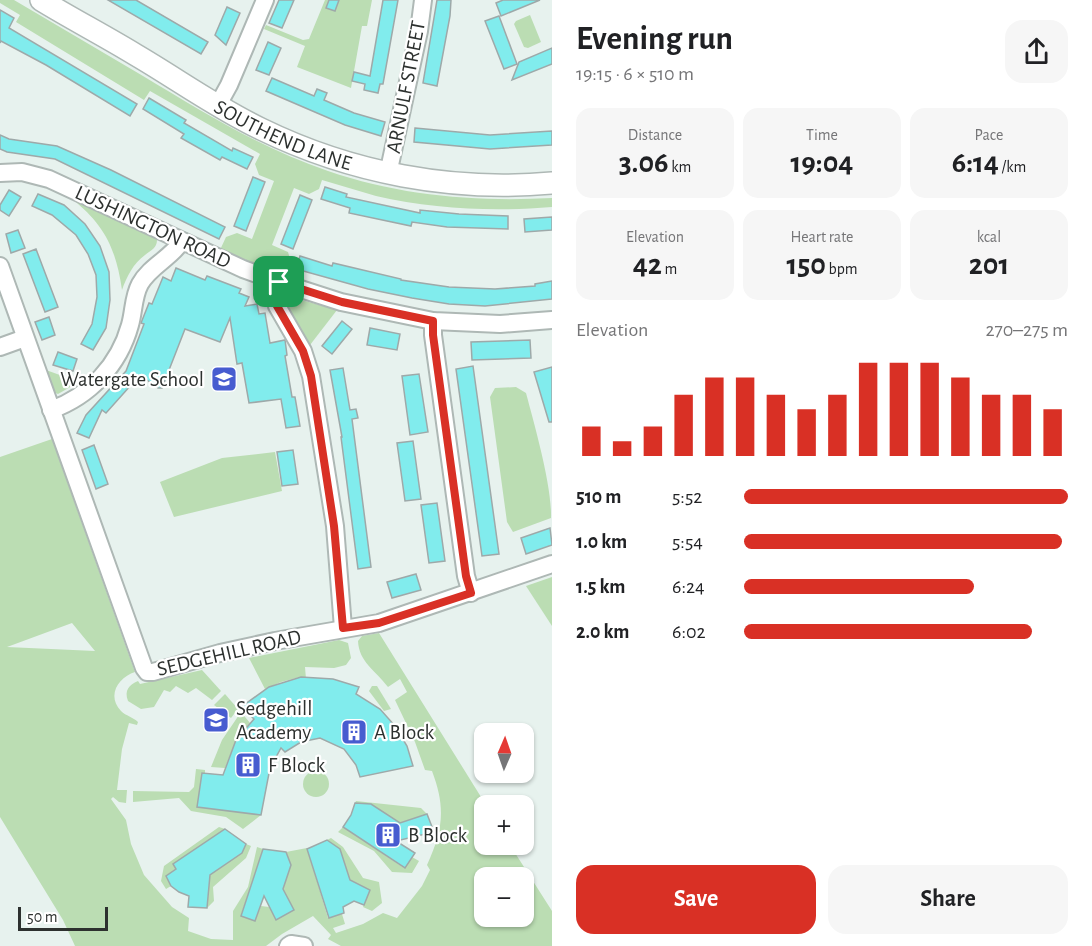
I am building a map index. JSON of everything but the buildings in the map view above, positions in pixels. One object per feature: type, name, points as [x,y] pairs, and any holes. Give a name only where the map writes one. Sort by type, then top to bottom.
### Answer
[{"type":"main road","name":"SOUTHEND LANE","points":[[41,0],[71,8],[221,98],[390,167],[463,184],[552,183]]},
{"type":"main road","name":"SOUTHEND LANE","points":[[390,167],[517,173],[552,171]]},
{"type":"street","points":[[221,98],[265,0]]},
{"type":"street","name":"ARNULF STREET","points":[[390,167],[423,0]]},
{"type":"street","name":"LUSHINGTON ROAD","points":[[0,173],[22,172],[49,179],[182,241],[279,282],[342,302],[433,321],[500,324],[552,320]]},
{"type":"street","points":[[51,410],[82,396],[101,378],[116,358],[126,338],[132,318],[133,301],[139,285],[149,271],[182,241]]},
{"type":"street","name":"SEDGEHILL ROAD","points":[[0,266],[147,672],[275,640],[379,623],[552,564]]},
{"type":"street","points":[[279,282],[275,294],[277,306],[303,351],[311,376],[334,526],[343,628]]},
{"type":"street","points":[[433,321],[434,347],[466,576],[471,593]]},
{"type":"street","points":[[0,346],[25,338]]},
{"type":"street","points":[[288,946],[291,944],[304,946]]},
{"type":"green space","points":[[0,0],[14,0],[256,141],[328,171],[355,180],[411,192],[467,198],[552,198],[552,207],[486,209],[441,207],[376,196],[322,180],[319,189],[309,194],[294,188],[272,245],[288,252],[291,262],[286,275],[220,250],[226,237],[237,233],[252,239],[274,181],[259,175],[255,164],[260,154],[150,91],[144,100],[16,22],[20,15],[0,3]]},
{"type":"green space","points":[[325,0],[372,0],[367,26],[362,26],[351,88],[297,67],[305,46],[264,29],[266,25],[303,40],[309,39]]},
{"type":"green space","points":[[530,15],[541,42],[528,48],[524,47],[514,24]]},
{"type":"green space","points":[[72,199],[155,237],[157,240],[155,247],[134,266],[122,290],[112,250],[101,228]]},
{"type":"green space","points":[[291,297],[337,310],[310,345],[288,308],[286,302]]},
{"type":"green space","points":[[46,370],[79,382],[58,394],[53,392]]},
{"type":"green space","points":[[516,387],[526,393],[530,407],[546,473],[551,518],[513,532],[507,522],[490,397],[495,388]]},
{"type":"green space","points":[[52,439],[135,672],[129,674],[116,687],[117,705],[121,711],[138,722],[137,725],[129,723],[122,749],[117,790],[127,790],[126,803],[119,802],[113,797],[111,799],[126,820],[131,844],[144,875],[172,907],[189,918],[188,931],[211,939],[233,940],[233,911],[248,887],[257,847],[263,849],[241,915],[255,921],[261,906],[294,910],[283,889],[291,865],[286,852],[307,848],[328,918],[342,914],[345,924],[333,928],[336,933],[363,924],[383,913],[397,918],[422,886],[430,870],[427,865],[439,830],[441,808],[439,796],[432,771],[425,770],[415,742],[395,700],[407,692],[400,679],[388,687],[361,655],[358,641],[362,636],[379,633],[480,795],[474,795],[474,855],[516,855],[524,867],[474,867],[474,927],[534,927],[534,883],[552,911],[552,946],[341,946],[328,939],[331,935],[313,916],[266,946],[75,946],[63,920],[0,817],[0,457]],"holes":[[[72,623],[95,651],[7,647]]]},
{"type":"green space","points":[[275,452],[282,491],[174,517],[160,482],[222,458]]},
{"type":"green space","points":[[552,577],[552,626],[526,586]]},
{"type":"green space","points":[[339,640],[348,643],[351,658],[346,665],[334,668],[305,667],[306,679],[300,677],[265,689],[249,658]]},
{"type":"green space","points":[[202,670],[221,691],[212,700],[196,688],[188,693],[176,686],[170,692],[164,690],[154,707],[141,709],[128,701],[128,688],[138,681],[140,684]]},
{"type":"green space","points":[[372,686],[377,686],[391,709],[384,711],[369,691]]},
{"type":"green space","points":[[225,694],[238,709],[231,718],[214,705]]},
{"type":"green space","points":[[241,712],[250,723],[236,740],[225,768],[211,767],[222,740]]},
{"type":"green space","points":[[196,769],[205,770],[205,773],[202,773],[198,807],[261,815],[243,829],[226,817],[191,811],[179,798],[133,802],[133,791],[189,792],[194,787]]},
{"type":"green space","points":[[316,771],[325,775],[329,784],[325,793],[316,797],[307,793],[303,784],[307,775]]},
{"type":"green space","points":[[356,801],[421,808],[427,814],[400,823],[371,804],[355,803]]},
{"type":"green space","points":[[219,827],[225,829],[173,864],[176,869],[166,876],[171,886],[166,889],[161,881],[164,866]]},
{"type":"green space","points":[[343,827],[404,868],[412,857],[419,861],[412,873],[392,872],[374,851],[338,832]]},
{"type":"green space","points":[[331,838],[343,847],[363,878],[379,882],[382,903],[372,911],[363,907],[370,890],[350,880],[340,849],[327,840]]},
{"type":"green space","points":[[246,844],[251,846],[246,858],[213,887],[214,901],[207,908],[210,875],[242,853]]},
{"type":"place","name":"Watergate School","points":[[224,379]]},
{"type":"place","name":"Sedgehill Academy","points":[[216,720]]},
{"type":"place","name":"A Block","points":[[354,732]]},
{"type":"place","name":"F Block","points":[[248,765]]},
{"type":"place","name":"B Block","points":[[388,835]]},
{"type":"route","points":[[279,282],[342,302],[433,321],[466,576],[471,593],[379,623],[343,628],[334,526],[311,376],[303,351],[277,306],[275,294],[279,282]]}]
